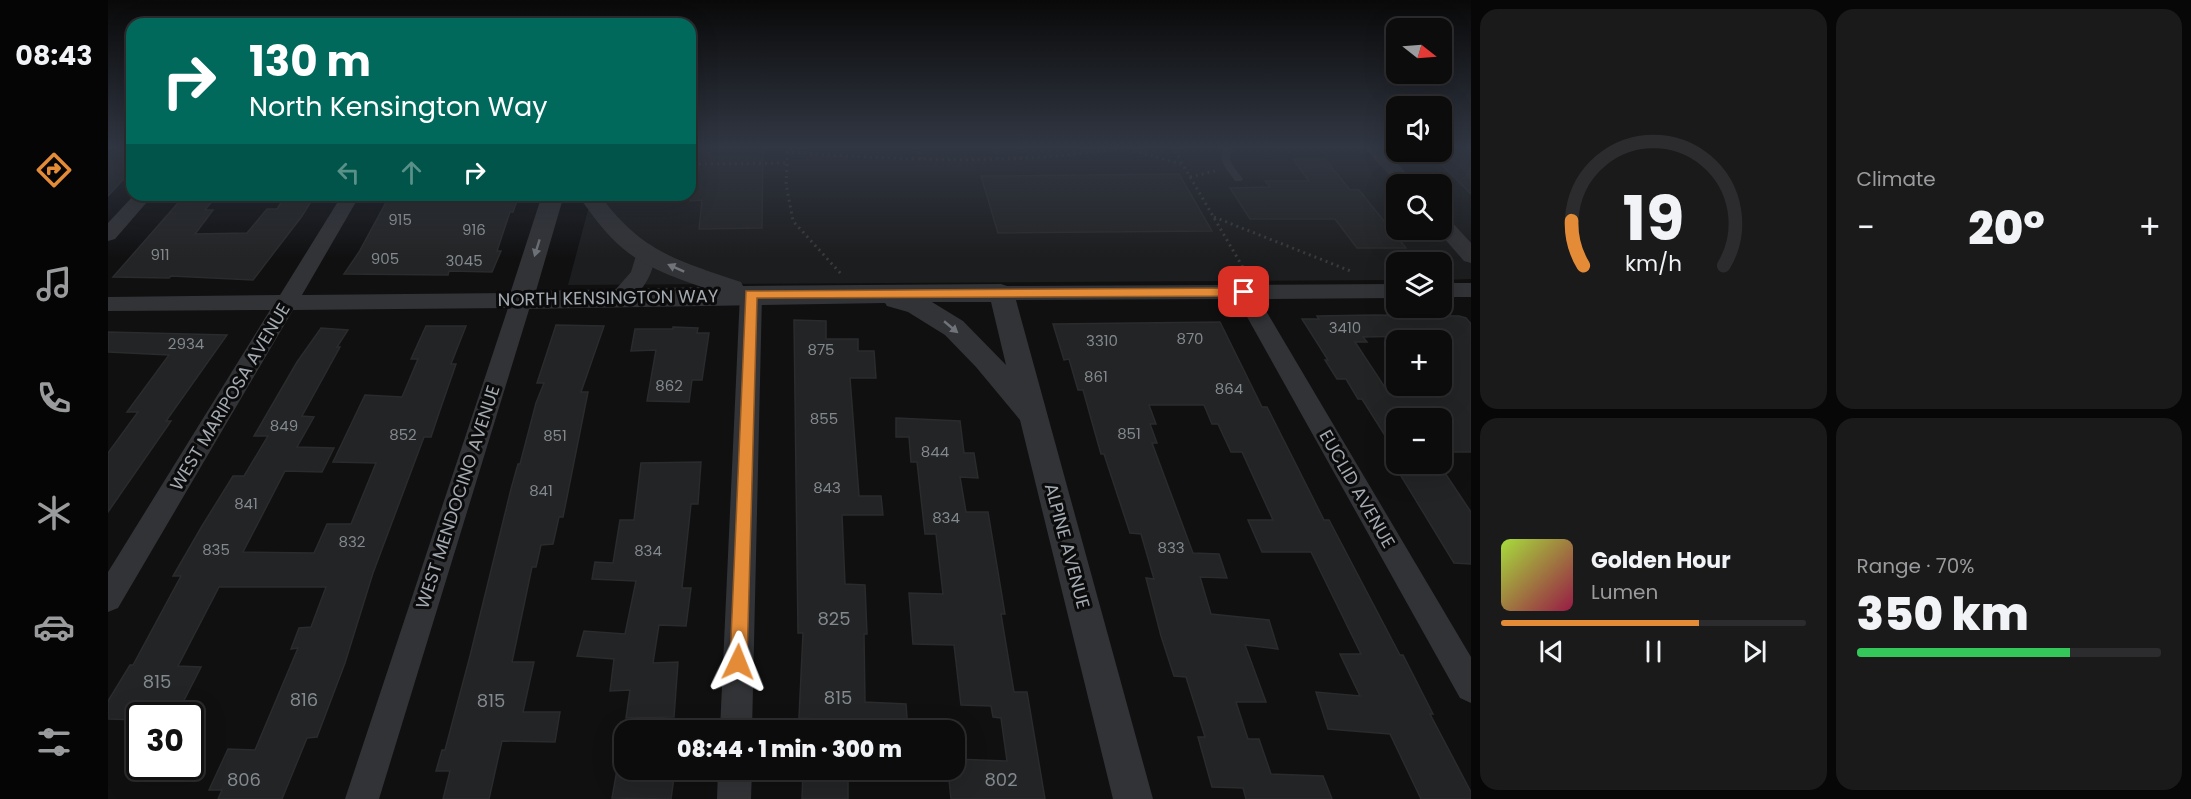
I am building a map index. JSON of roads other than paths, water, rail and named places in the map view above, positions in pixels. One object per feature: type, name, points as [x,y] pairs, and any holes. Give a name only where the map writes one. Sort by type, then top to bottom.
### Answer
[{"type":"street","points":[[108,235],[139,201]]},
{"type":"street","name":"WEST MARIPOSA AVENUE","points":[[108,598],[347,201]]},
{"type":"street","name":"WEST MENDOCINO AVENUE","points":[[362,799],[551,201]]},
{"type":"street","points":[[594,201],[612,227],[645,254],[682,271],[751,294],[736,720]]},
{"type":"street","points":[[1455,231],[1471,256]]},
{"type":"street","points":[[620,297],[640,277],[645,254]]},
{"type":"street","points":[[1452,290],[1471,290]]},
{"type":"street","name":"NORTH KENSINGTON WAY","points":[[108,304],[521,300],[751,294],[1386,291]]},
{"type":"street","name":"EUCLID AVENUE","points":[[1251,292],[1471,687]]},
{"type":"street","name":"ALPINE AVENUE","points":[[1001,293],[1133,799]]},
{"type":"street","points":[[859,294],[906,301],[940,318],[988,363],[1034,420]]},
{"type":"street","points":[[734,799],[735,780]]}]
